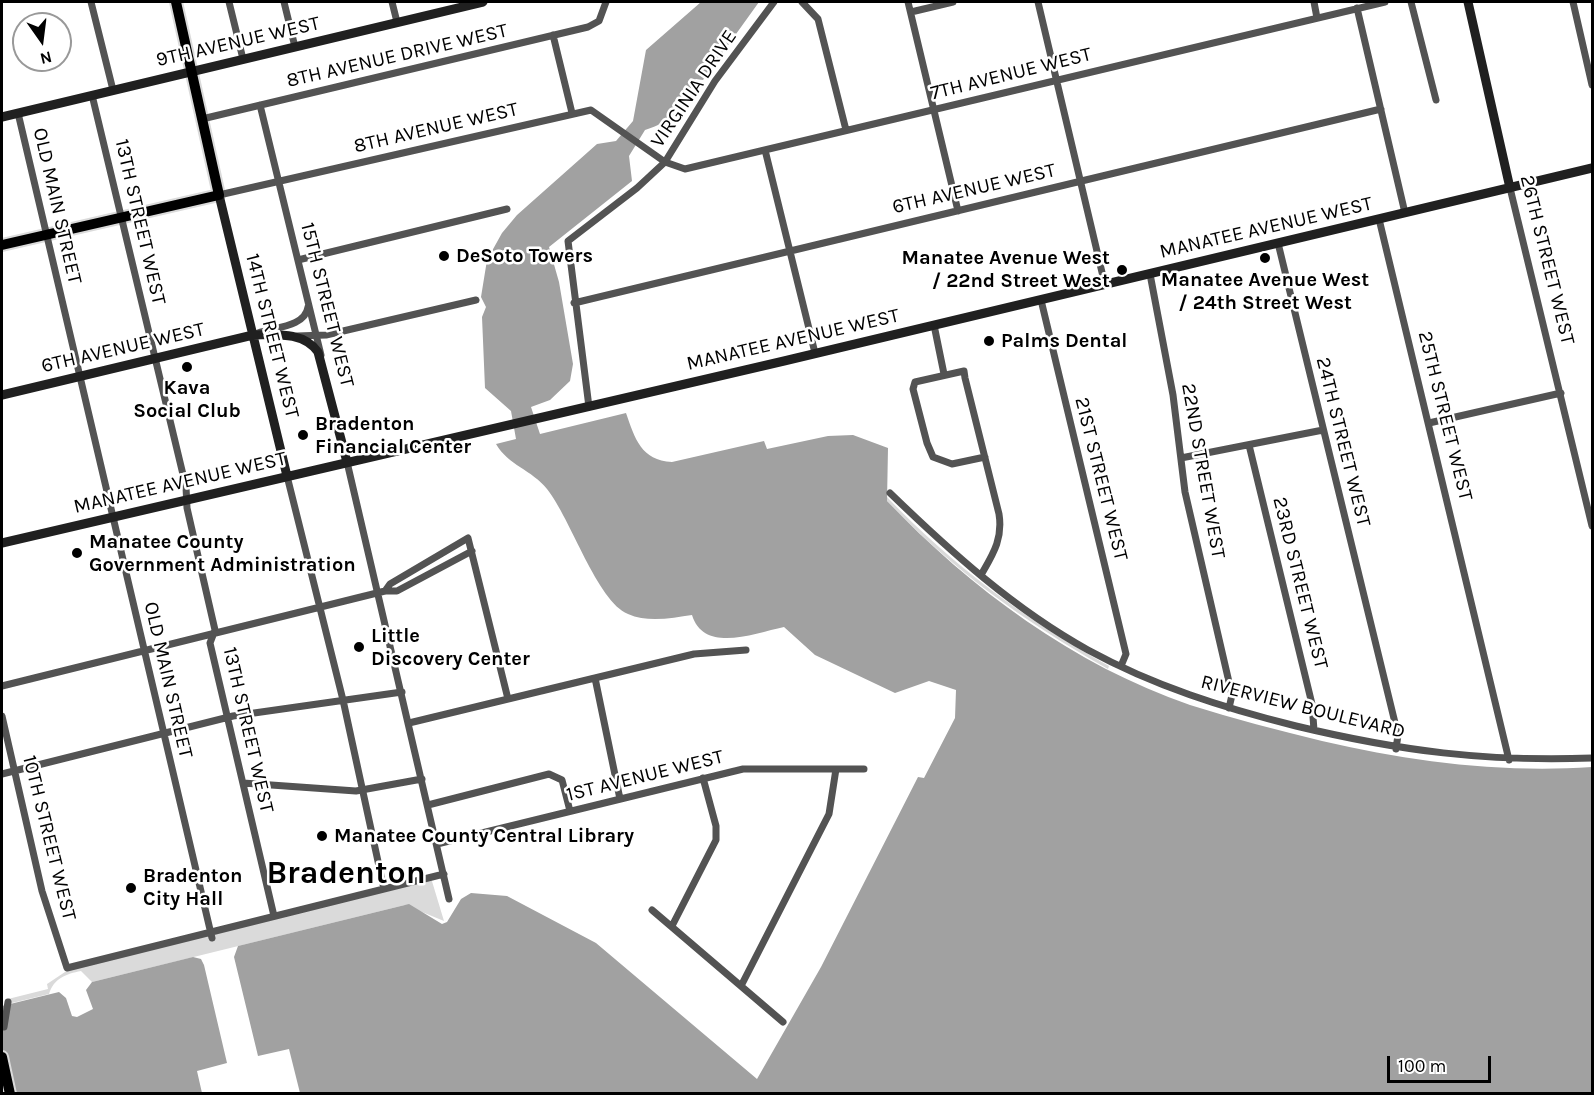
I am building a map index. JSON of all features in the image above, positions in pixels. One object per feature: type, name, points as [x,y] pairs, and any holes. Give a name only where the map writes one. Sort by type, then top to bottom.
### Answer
[{"type":"main road","name":"14TH STREET WEST","points":[[176,2],[219,195],[287,476]]},
{"type":"main road","name":"9TH AVENUE WEST","points":[[2,117],[483,2]]},
{"type":"main road","name":"26TH STREET WEST","points":[[1468,2],[1510,188]]},
{"type":"main road","name":"MANATEE AVENUE WEST","points":[[2,543],[1106,285],[1593,168]]},
{"type":"main road","points":[[2,245],[219,195]]},
{"type":"main road","name":"6TH AVENUE WEST","points":[[2,395],[253,336],[291,336]]},
{"type":"main road","points":[[291,336],[313,345],[323,366]]},
{"type":"main road","name":"15TH STREET WEST","points":[[323,366],[347,462]]},
{"type":"main road","points":[[2,1057],[10,1094]]},
{"type":"street","points":[[91,2],[113,90]]},
{"type":"street","points":[[230,2],[243,59]]},
{"type":"street","points":[[284,2],[295,47]]},
{"type":"street","points":[[392,2],[397,22]]},
{"type":"street","name":"8TH AVENUE DRIVE WEST","points":[[202,119],[588,27],[599,21],[606,2]]},
{"type":"street","name":"VIRGINIA DRIVE","points":[[589,406],[574,303],[568,241],[637,188],[665,162],[715,81],[774,2]]},
{"type":"street","points":[[802,2],[818,19],[846,130]]},
{"type":"street","points":[[909,2],[958,211]]},
{"type":"street","points":[[911,12],[953,2]]},
{"type":"street","points":[[1038,2],[1106,285]]},
{"type":"street","points":[[1314,2],[1317,18]]},
{"type":"street","name":"7TH AVENUE WEST","points":[[649,150],[665,162],[685,169],[1385,2]]},
{"type":"street","points":[[1411,2],[1436,100]]},
{"type":"street","points":[[1573,2],[1589,55],[1593,85]]},
{"type":"street","points":[[1357,8],[1405,213]]},
{"type":"street","points":[[553,36],[572,113]]},
{"type":"street","name":"13TH STREET WEST","points":[[92,95],[186,487],[186,501],[215,630],[210,643],[274,916]]},
{"type":"street","name":"15TH STREET WEST","points":[[260,105],[323,366]]},
{"type":"street","name":"6TH AVENUE WEST","points":[[574,303],[1381,109]]},
{"type":"street","name":"8TH AVENUE WEST","points":[[219,195],[279,183],[572,113],[594,110],[649,150]]},
{"type":"street","name":"OLD MAIN STREET","points":[[18,113],[212,935]]},
{"type":"street","points":[[765,150],[815,353]]},
{"type":"street","name":"26TH STREET WEST","points":[[1510,188],[1593,526]]},
{"type":"street","points":[[298,260],[507,209]]},
{"type":"street","name":"25TH STREET WEST","points":[[1380,219],[1509,760]]},
{"type":"street","name":"24TH STREET WEST","points":[[1278,243],[1398,735],[1396,748]]},
{"type":"street","name":"22ND STREET WEST","points":[[1150,274],[1173,394],[1190,514],[1232,695],[1228,708]]},
{"type":"street","name":"6TH AVENUE WEST","points":[[291,336],[316,335],[362,327],[476,300]]},
{"type":"street","name":"21ST STREET WEST","points":[[1041,300],[1123,643],[1125,654],[1121,666]]},
{"type":"street","name":"6TH AVENUE WEST","points":[[253,336],[302,320],[307,315],[308,301]]},
{"type":"street","points":[[934,325],[944,374]]},
{"type":"street","points":[[981,575],[997,547],[1001,530],[985,457],[964,371],[918,380],[912,386],[929,452],[937,460],[951,464],[985,457]]},
{"type":"street","points":[[1430,423],[1561,393]]},
{"type":"street","points":[[1182,458],[1323,430]]},
{"type":"street","name":"23RD STREET WEST","points":[[1249,445],[1312,704],[1314,730]]},
{"type":"street","name":"15TH STREET WEST","points":[[347,462],[382,592],[449,899]]},
{"type":"street","name":"14TH STREET WEST","points":[[287,476],[322,608],[384,889]]},
{"type":"street","name":"RIVERVIEW BOULEVARD","points":[[890,493],[940,542],[1031,614],[1089,650],[1187,694],[1228,708],[1396,748],[1509,760],[1593,758]]},
{"type":"street","points":[[382,592],[390,584],[470,545]]},
{"type":"street","points":[[2,686],[411,586],[470,545]]},
{"type":"street","points":[[470,545],[508,699]]},
{"type":"street","points":[[409,723],[694,654],[746,650]]},
{"type":"street","points":[[595,678],[620,799]]},
{"type":"street","points":[[2,774],[227,717],[263,710],[402,692]]},
{"type":"street","name":"10TH STREET WEST","points":[[2,716],[42,891],[67,968],[212,935]]},
{"type":"street","name":"1ST AVENUE WEST","points":[[437,844],[754,767],[864,769]]},
{"type":"street","points":[[741,986],[829,814],[836,769]]},
{"type":"street","points":[[428,805],[555,774],[562,780],[570,811]]},
{"type":"street","points":[[672,926],[716,840],[716,826],[703,778]]},
{"type":"street","points":[[243,783],[364,791],[422,779]]},
{"type":"street","points":[[212,935],[274,916],[444,874]]},
{"type":"street","points":[[652,910],[783,1022]]},
{"type":"street","points":[[4,1027],[8,1002]]},
{"type":"shaded area","points":[[701,2],[759,2],[703,80],[696,79],[690,83],[693,97],[681,115],[645,130],[629,156],[632,181],[549,247],[559,282],[573,364],[570,381],[550,400],[531,407],[540,434],[626,413],[636,439],[646,452],[653,457],[672,462],[764,441],[767,449],[828,436],[853,435],[888,448],[887,501],[953,564],[989,594],[1065,646],[1147,688],[1190,705],[1240,720],[1389,755],[1490,767],[1592,767],[1592,1093],[300,1093],[289,1049],[258,1056],[234,957],[238,946],[409,904],[442,924],[447,922],[461,899],[471,893],[507,896],[596,943],[757,1079],[821,967],[918,777],[924,778],[955,718],[956,690],[929,681],[895,693],[815,655],[784,627],[745,636],[719,638],[707,634],[698,627],[692,615],[652,619],[628,614],[617,606],[595,577],[547,489],[507,457],[496,444],[516,439],[511,411],[485,388],[482,317],[486,307],[481,297],[487,260],[502,233],[517,215],[597,144],[616,141],[633,121],[646,50]]},
{"type":"shaded area","points":[[887,497],[964,569],[1020,611],[1109,666],[1108,669],[1018,613],[964,572],[912,526],[887,501]]},
{"type":"shaded area","points":[[431,878],[444,921],[405,905],[92,982],[81,971],[76,972],[57,980],[49,994],[12,1003],[2,1019],[8,999],[48,989],[47,984],[68,970]]},
{"type":"shaded area","points":[[193,957],[201,959],[204,965],[227,1063],[197,1071],[202,1093],[2,1094],[2,1006],[59,992],[66,998],[72,1016],[77,1017],[93,1009],[86,990],[92,982]]},
{"type":"place","name":"DeSoto Towers","points":[[444,256]]},
{"type":"place","name":"Manatee Avenue West / 24th Street West","points":[[1265,258]]},
{"type":"place","name":"Manatee Avenue West / 22nd Street West","points":[[1122,270]]},
{"type":"place","name":"Palms Dental","points":[[989,341]]},
{"type":"place","name":"Kava Social Club","points":[[187,367]]},
{"type":"place","name":"Bradenton Financial Center","points":[[303,435]]},
{"type":"place","name":"Manatee County Government Administration","points":[[77,553]]},
{"type":"place","name":"Little Discovery Center","points":[[359,647]]},
{"type":"place","name":"Manatee County Central Library","points":[[322,836]]},
{"type":"place","name":"Bradenton City Hall","points":[[131,888]]},
{"type":"district","name":"Bradenton","points":[[346,874]]}]
